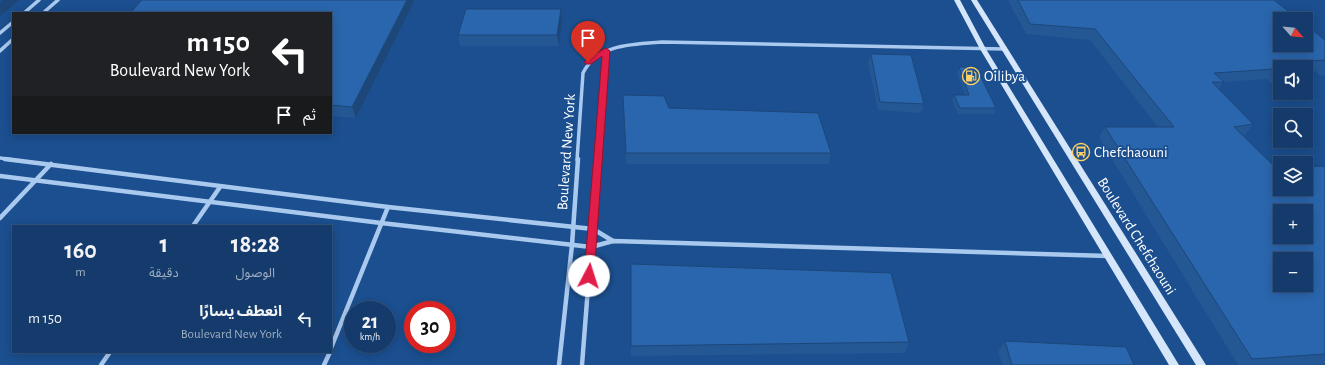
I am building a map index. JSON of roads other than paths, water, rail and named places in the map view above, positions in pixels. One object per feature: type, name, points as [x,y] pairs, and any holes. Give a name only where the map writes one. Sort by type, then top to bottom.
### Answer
[{"type":"street","points":[[25,12],[39,0]]},
{"type":"street","points":[[44,12],[58,0]]},
{"type":"street","points":[[957,0],[983,49],[1174,365]]},
{"type":"street","name":"Boulevard Chefchaouni","points":[[974,0],[1202,365]]},
{"type":"street","points":[[0,33],[12,23]]},
{"type":"street","points":[[0,51],[12,40]]},
{"type":"street","name":"Boulevard New York","points":[[559,365],[572,245],[583,73],[588,62],[596,55],[630,45],[662,42],[1004,49]]},
{"type":"street","points":[[582,365],[606,51]]},
{"type":"street","points":[[0,158],[220,187],[572,228],[593,229],[613,241]]},
{"type":"street","points":[[0,218],[50,164]]},
{"type":"street","points":[[0,176],[35,179],[381,223],[591,247],[613,241],[1108,256]]},
{"type":"street","points":[[194,225],[220,187]]},
{"type":"street","points":[[332,346],[388,207]]},
{"type":"street","points":[[101,365],[109,353]]},
{"type":"street","points":[[324,365],[330,353]]},
{"type":"place","name":"Oilibya","points":[[971,76]]},
{"type":"place","name":"Chefchaouni","points":[[1081,152]]}]
